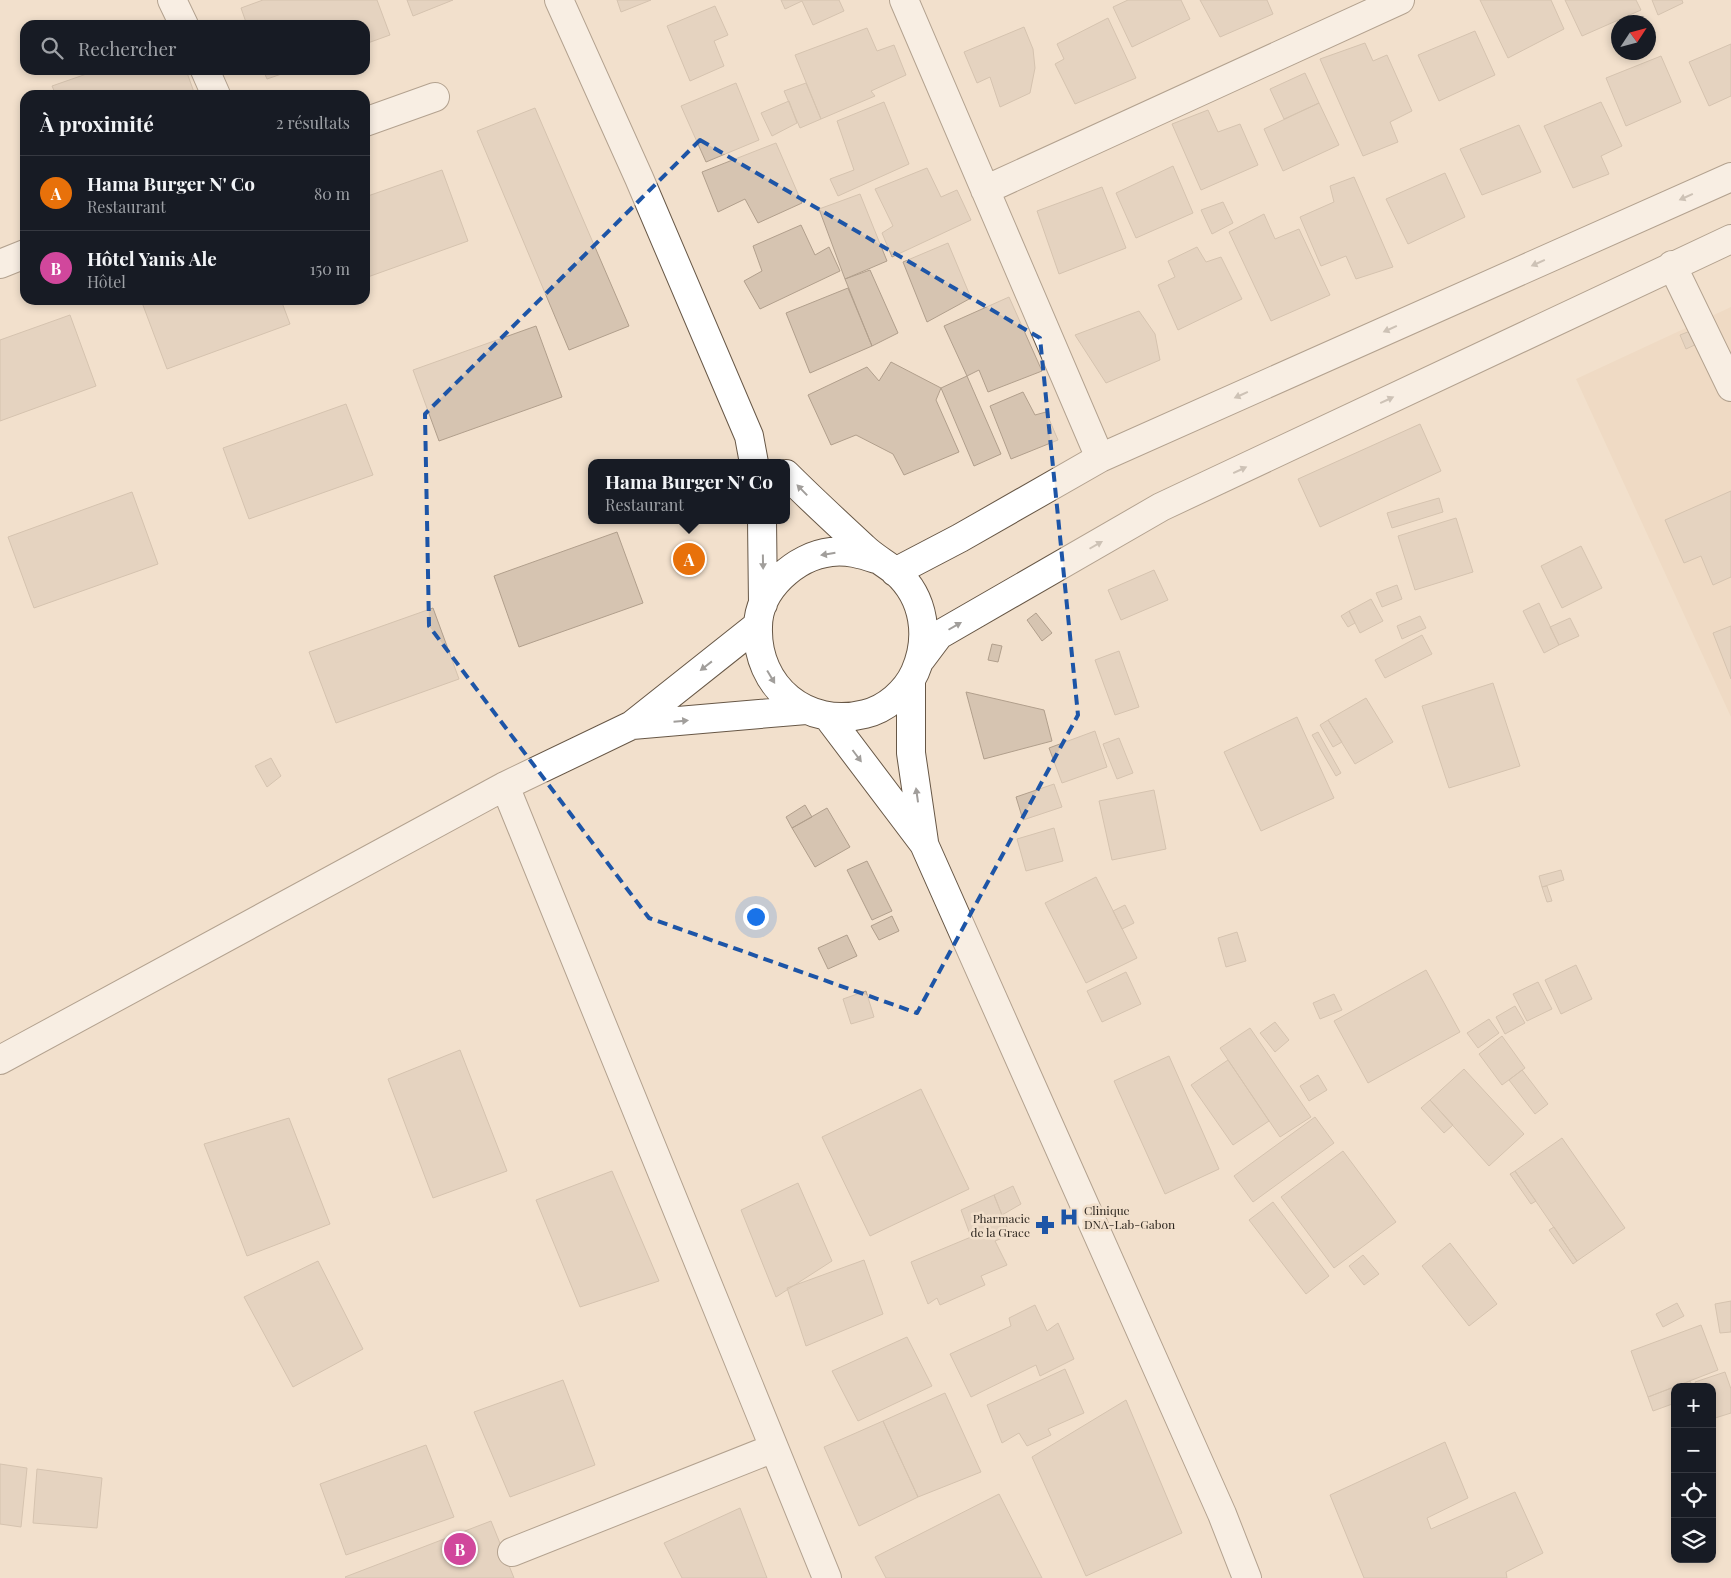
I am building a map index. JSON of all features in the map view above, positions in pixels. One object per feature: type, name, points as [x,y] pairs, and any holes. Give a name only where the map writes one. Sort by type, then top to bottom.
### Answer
[{"type":"street","points":[[172,0],[182,20]]},
{"type":"street","points":[[558,0],[639,178],[749,436],[753,459]]},
{"type":"street","points":[[904,0],[1100,458]]},
{"type":"street","points":[[986,190],[1400,0]]},
{"type":"street","points":[[207,75],[214,90]]},
{"type":"street","points":[[370,120],[435,97]]},
{"type":"street","points":[[0,1060],[504,786],[632,725],[760,614],[774,584],[790,569],[809,558],[831,552],[854,552],[886,566],[960,538],[1100,458],[1731,177]]},
{"type":"street","points":[[632,725],[817,714],[851,718],[873,712],[894,700],[939,635],[1161,507],[1672,265],[1731,239]]},
{"type":"street","points":[[0,264],[20,256]]},
{"type":"street","points":[[1672,265],[1731,387]]},
{"type":"street","points":[[749,436],[772,459]]},
{"type":"street","points":[[790,478],[911,590],[921,612],[924,635],[916,670],[912,754],[924,844]]},
{"type":"street","points":[[762,524],[760,651],[770,677],[787,698],[817,714],[924,844],[1222,1514],[1247,1578]]},
{"type":"street","points":[[504,786],[828,1578]]},
{"type":"street","points":[[512,1552],[774,1448]]},
{"type":"highlighted area","points":[[700,140],[1040,338],[1078,715],[917,1013],[649,918],[429,626],[425,414]]},
{"type":"shaded area","points":[[1731,307],[1731,717],[1576,379]]},
{"type":"building","points":[[263,0],[377,0],[390,35],[370,42],[370,20],[245,20],[241,8]]},
{"type":"building","points":[[407,0],[453,0],[413,16]]},
{"type":"building","points":[[617,0],[651,0],[621,12]]},
{"type":"building","points":[[781,0],[839,0],[844,11],[813,25],[802,1],[785,9]]},
{"type":"building","points":[[1128,0],[1181,0],[1190,19],[1132,47],[1113,7]]},
{"type":"building","points":[[1200,0],[1267,0],[1273,14],[1220,37]]},
{"type":"building","points":[[1480,0],[1551,0],[1564,29],[1508,58]]},
{"type":"building","points":[[1565,0],[1636,0],[1641,10],[1630,15],[1611,15],[1611,23],[1582,36]]},
{"type":"building","points":[[1652,0],[1682,0],[1683,3],[1658,15]]},
{"type":"building","points":[[715,6],[728,35],[714,41],[724,66],[690,81],[667,26]]},
{"type":"building","points":[[1108,18],[1136,78],[1075,104],[1055,64],[1064,59],[1057,44]]},
{"type":"building","points":[[1024,27],[1033,49],[1035,68],[1030,93],[1000,107],[990,77],[977,83],[964,52]]},
{"type":"building","points":[[867,28],[877,51],[894,45],[906,75],[871,91],[875,96],[821,119],[795,55]]},
{"type":"building","points":[[1475,31],[1495,75],[1439,101],[1418,55]]},
{"type":"building","points":[[1365,43],[1373,61],[1387,55],[1412,111],[1390,122],[1398,142],[1363,156],[1320,59]]},
{"type":"building","points":[[1731,44],[1731,96],[1709,106],[1689,62]]},
{"type":"building","points":[[1661,56],[1681,102],[1626,126],[1606,78],[1651,60],[1656,60],[1656,58]]},
{"type":"building","points":[[1305,73],[1319,103],[1284,119],[1270,89]]},
{"type":"building","points":[[84,75],[188,75],[193,90],[54,90],[52,86]]},
{"type":"building","points":[[265,75],[279,75],[267,79]]},
{"type":"building","points":[[736,83],[759,140],[706,162],[681,106]]},
{"type":"building","points":[[806,83],[821,119],[800,128],[784,91]]},
{"type":"building","points":[[789,101],[797,123],[772,136],[761,113]]},
{"type":"building","points":[[884,102],[909,164],[838,196],[830,179],[854,170],[837,121]]},
{"type":"building","points":[[1601,102],[1622,146],[1601,156],[1609,174],[1573,188],[1544,126]]},
{"type":"building","points":[[1319,103],[1339,145],[1283,171],[1264,129]]},
{"type":"building","points":[[535,108],[629,326],[569,350],[477,131]]},
{"type":"building","points":[[1208,110],[1218,132],[1240,124],[1258,165],[1201,190],[1172,124]]},
{"type":"building","points":[[1519,125],[1541,172],[1482,195],[1460,149]]},
{"type":"building","points":[[776,143],[802,203],[758,223],[745,199],[718,212],[702,172]]},
{"type":"building","points":[[1173,166],[1193,213],[1136,238],[1116,193]]},
{"type":"building","points":[[927,168],[941,197],[957,190],[971,220],[892,257],[882,233],[893,226],[875,189]]},
{"type":"building","points":[[442,170],[468,241],[370,276],[370,195]]},
{"type":"building","points":[[1445,173],[1465,217],[1408,244],[1386,199]]},
{"type":"building","points":[[1354,177],[1393,267],[1356,279],[1346,256],[1321,266],[1300,217],[1334,202],[1330,186]]},
{"type":"building","points":[[1102,187],[1126,248],[1059,274],[1037,211]]},
{"type":"building","points":[[860,194],[887,261],[845,279],[819,209]]},
{"type":"building","points":[[1223,202],[1233,223],[1212,234],[1201,210]]},
{"type":"building","points":[[1264,214],[1275,239],[1299,229],[1330,295],[1271,321],[1229,232]]},
{"type":"building","points":[[801,225],[815,255],[829,247],[840,271],[760,309],[744,281],[762,271],[753,246]]},
{"type":"building","points":[[948,243],[971,298],[927,322],[903,262]]},
{"type":"building","points":[[1197,247],[1206,262],[1221,257],[1242,299],[1178,330],[1158,285],[1175,277],[1168,261]]},
{"type":"building","points":[[870,270],[898,333],[872,346],[845,279]]},
{"type":"building","points":[[848,288],[872,346],[810,373],[786,313]]},
{"type":"building","points":[[1009,297],[1042,371],[988,392],[979,370],[967,376],[944,326]]},
{"type":"building","points":[[143,305],[283,305],[290,324],[167,369]]},
{"type":"building","points":[[1139,311],[1155,334],[1160,360],[1106,383],[1075,335]]},
{"type":"building","points":[[70,315],[96,386],[0,421],[0,340]]},
{"type":"building","points":[[536,326],[562,397],[439,441],[413,370]]},
{"type":"building","points":[[1693,330],[1699,343],[1686,349],[1680,335]]},
{"type":"building","points":[[891,362],[941,388],[936,400],[959,452],[904,475],[893,454],[856,435],[831,445],[808,395],[867,367],[879,381]]},
{"type":"building","points":[[967,376],[1001,454],[974,466],[941,388]]},
{"type":"building","points":[[1023,392],[1035,415],[1046,412],[1058,440],[1011,459],[990,406]]},
{"type":"building","points":[[346,404],[373,475],[249,519],[223,448]]},
{"type":"building","points":[[1420,424],[1441,471],[1320,527],[1298,479]]},
{"type":"building","points":[[1731,491],[1731,577],[1713,585],[1701,556],[1684,563],[1665,520]]},
{"type":"building","points":[[132,492],[158,564],[34,608],[8,537]]},
{"type":"building","points":[[1439,498],[1443,512],[1392,528],[1387,513]]},
{"type":"building","points":[[1456,518],[1473,572],[1415,590],[1398,536]]},
{"type":"building","points":[[617,532],[643,603],[519,647],[494,576]]},
{"type":"building","points":[[1581,546],[1602,588],[1562,608],[1541,566]]},
{"type":"building","points":[[1154,570],[1168,600],[1121,620],[1108,590]]},
{"type":"building","points":[[1397,585],[1402,599],[1382,607],[1376,593]]},
{"type":"building","points":[[1371,599],[1383,621],[1360,633],[1349,611]]},
{"type":"building","points":[[1539,603],[1559,645],[1544,653],[1523,611]]},
{"type":"building","points":[[433,608],[459,679],[336,723],[309,652]]},
{"type":"building","points":[[1349,611],[1355,623],[1348,627],[1341,616]]},
{"type":"building","points":[[1036,613],[1052,633],[1042,641],[1027,620]]},
{"type":"building","points":[[1420,616],[1426,628],[1402,639],[1397,626]]},
{"type":"building","points":[[1570,618],[1579,636],[1559,645],[1550,627]]},
{"type":"building","points":[[1731,626],[1731,679],[1713,633]]},
{"type":"building","points":[[1422,635],[1432,654],[1385,678],[1375,660]]},
{"type":"building","points":[[992,644],[1002,646],[998,662],[988,660]]},
{"type":"building","points":[[1119,651],[1139,707],[1115,715],[1095,660]]},
{"type":"building","points":[[1493,683],[1520,766],[1449,788],[1422,706]]},
{"type":"building","points":[[966,692],[1044,710],[1052,741],[984,759]]},
{"type":"building","points":[[1366,698],[1393,742],[1355,764],[1328,720]]},
{"type":"building","points":[[1297,717],[1334,798],[1261,831],[1224,752]]},
{"type":"building","points":[[1328,720],[1342,742],[1333,747],[1320,725]]},
{"type":"building","points":[[1095,731],[1107,767],[1062,783],[1049,748]]},
{"type":"building","points":[[1318,732],[1341,773],[1336,776],[1312,735]]},
{"type":"building","points":[[1119,738],[1133,773],[1117,779],[1103,744]]},
{"type":"building","points":[[271,758],[281,776],[267,787],[255,766]]},
{"type":"building","points":[[1054,784],[1062,807],[1023,820],[1016,797]]},
{"type":"building","points":[[1154,790],[1166,849],[1112,860],[1099,801]]},
{"type":"building","points":[[805,805],[812,817],[792,828],[786,817]]},
{"type":"building","points":[[827,808],[850,847],[815,867],[792,828]]},
{"type":"building","points":[[1054,828],[1063,861],[1026,871],[1017,839]]},
{"type":"building","points":[[867,861],[892,911],[872,920],[847,870]]},
{"type":"building","points":[[1561,870],[1564,880],[1542,887],[1539,876]]},
{"type":"building","points":[[1096,877],[1137,958],[1086,983],[1045,903]]},
{"type":"building","points":[[1547,886],[1552,901],[1547,902],[1542,887]]},
{"type":"building","points":[[1125,905],[1134,923],[1122,929],[1113,911]]},
{"type":"building","points":[[892,916],[899,931],[879,940],[871,926]]},
{"type":"building","points":[[1237,932],[1246,961],[1226,967],[1218,938]]},
{"type":"building","points":[[847,935],[857,956],[828,969],[818,948]]},
{"type":"building","points":[[1576,965],[1592,999],[1561,1014],[1545,980]]},
{"type":"building","points":[[1426,970],[1460,1032],[1368,1083],[1334,1021]]},
{"type":"building","points":[[1126,972],[1141,1004],[1102,1022],[1087,991]]},
{"type":"building","points":[[1538,982],[1552,1009],[1527,1021],[1513,994]]},
{"type":"building","points":[[866,991],[874,1017],[851,1024],[843,999]]},
{"type":"building","points":[[1334,994],[1342,1010],[1320,1019],[1313,1003]]},
{"type":"building","points":[[1515,1006],[1525,1023],[1505,1034],[1496,1017]]},
{"type":"building","points":[[1489,1019],[1499,1033],[1478,1048],[1467,1033]]},
{"type":"building","points":[[1275,1022],[1289,1040],[1275,1052],[1260,1033]]},
{"type":"building","points":[[1250,1028],[1311,1117],[1280,1137],[1220,1048]]},
{"type":"building","points":[[1502,1036],[1525,1068],[1502,1085],[1479,1054]]},
{"type":"building","points":[[460,1050],[507,1171],[433,1198],[388,1079]]},
{"type":"building","points":[[1169,1056],[1219,1169],[1165,1194],[1114,1081]]},
{"type":"building","points":[[1228,1060],[1269,1121],[1233,1145],[1191,1085]]},
{"type":"building","points":[[1464,1069],[1524,1134],[1489,1166],[1430,1100]]},
{"type":"building","points":[[1522,1070],[1548,1104],[1535,1114],[1509,1080]]},
{"type":"building","points":[[1318,1075],[1327,1090],[1309,1101],[1300,1086]]},
{"type":"building","points":[[921,1089],[969,1189],[870,1236],[822,1137]]},
{"type":"building","points":[[1430,1100],[1453,1125],[1444,1133],[1421,1108]]},
{"type":"building","points":[[1315,1117],[1334,1143],[1253,1202],[1234,1176]]},
{"type":"building","points":[[289,1118],[330,1224],[247,1256],[204,1144]]},
{"type":"building","points":[[1562,1138],[1625,1228],[1577,1261],[1515,1171]]},
{"type":"building","points":[[1343,1151],[1396,1222],[1334,1268],[1281,1197]]},
{"type":"building","points":[[612,1171],[659,1281],[580,1307],[536,1200]]},
{"type":"building","points":[[1515,1171],[1536,1201],[1531,1204],[1510,1174]]},
{"type":"building","points":[[798,1183],[832,1261],[776,1297],[741,1210]]},
{"type":"building","points":[[1013,1186],[1021,1204],[1002,1215],[994,1195]]},
{"type":"building","points":[[994,1195],[1010,1235],[995,1241],[1007,1265],[981,1276],[985,1285],[940,1305],[937,1298],[928,1304],[911,1262],[971,1237],[961,1210]]},
{"type":"building","points":[[1273,1202],[1329,1276],[1306,1294],[1249,1220]]},
{"type":"building","points":[[1554,1227],[1577,1261],[1573,1264],[1549,1230]]},
{"type":"building","points":[[1450,1243],[1497,1304],[1469,1326],[1422,1266]]},
{"type":"building","points":[[1363,1255],[1379,1274],[1364,1285],[1349,1266]]},
{"type":"building","points":[[864,1260],[883,1314],[806,1346],[787,1288]]},
{"type":"building","points":[[318,1261],[363,1349],[293,1387],[244,1297]]},
{"type":"building","points":[[1731,1301],[1731,1332],[1720,1333],[1715,1304]]},
{"type":"building","points":[[1677,1303],[1684,1316],[1663,1327],[1656,1314]]},
{"type":"building","points":[[1035,1305],[1047,1331],[1058,1323],[1074,1359],[1040,1376],[1036,1365],[971,1397],[950,1354],[1011,1326],[1009,1318]]},
{"type":"building","points":[[1701,1325],[1718,1370],[1684,1383],[1671,1383],[1671,1388],[1648,1397],[1631,1351]]},
{"type":"building","points":[[907,1337],[932,1386],[858,1421],[832,1371]]},
{"type":"building","points":[[1065,1369],[1084,1413],[1048,1429],[1051,1435],[1027,1446],[1019,1433],[1002,1443],[987,1405]]},
{"type":"building","points":[[1725,1372],[1731,1389],[1731,1413],[1716,1418],[1716,1383],[1695,1382]]},
{"type":"building","points":[[563,1380],[595,1465],[510,1497],[474,1412]]},
{"type":"building","points":[[1671,1388],[1671,1404],[1653,1411],[1648,1397]]},
{"type":"building","points":[[945,1393],[981,1472],[918,1497],[883,1421]]},
{"type":"building","points":[[1126,1400],[1182,1533],[1086,1576],[1032,1457]]},
{"type":"building","points":[[883,1421],[918,1497],[859,1526],[824,1447]]},
{"type":"building","points":[[1445,1442],[1468,1498],[1427,1518],[1431,1529],[1515,1492],[1543,1553],[1506,1572],[1507,1578],[1364,1578],[1330,1495]]},
{"type":"building","points":[[426,1445],[454,1517],[346,1555],[320,1484]]},
{"type":"building","points":[[0,1464],[27,1468],[21,1527],[0,1524]]},
{"type":"building","points":[[37,1469],[102,1478],[97,1528],[33,1523]]},
{"type":"building","points":[[999,1494],[1042,1578],[886,1578],[875,1557]]},
{"type":"building","points":[[740,1508],[767,1578],[682,1578],[664,1543]]},
{"type":"building","points":[[491,1521],[514,1578],[345,1577]]},
{"type":"place","name":"Hama Burger N' Co","points":[[689,559]]},
{"type":"place","name":"Clinique DNA-Lab-Gabon","points":[[1069,1217]]},
{"type":"place","name":"Pharmacie de la Grace","points":[[1045,1225]]},
{"type":"place","name":"Hôtel Yanis Ale","points":[[460,1549]]}]
